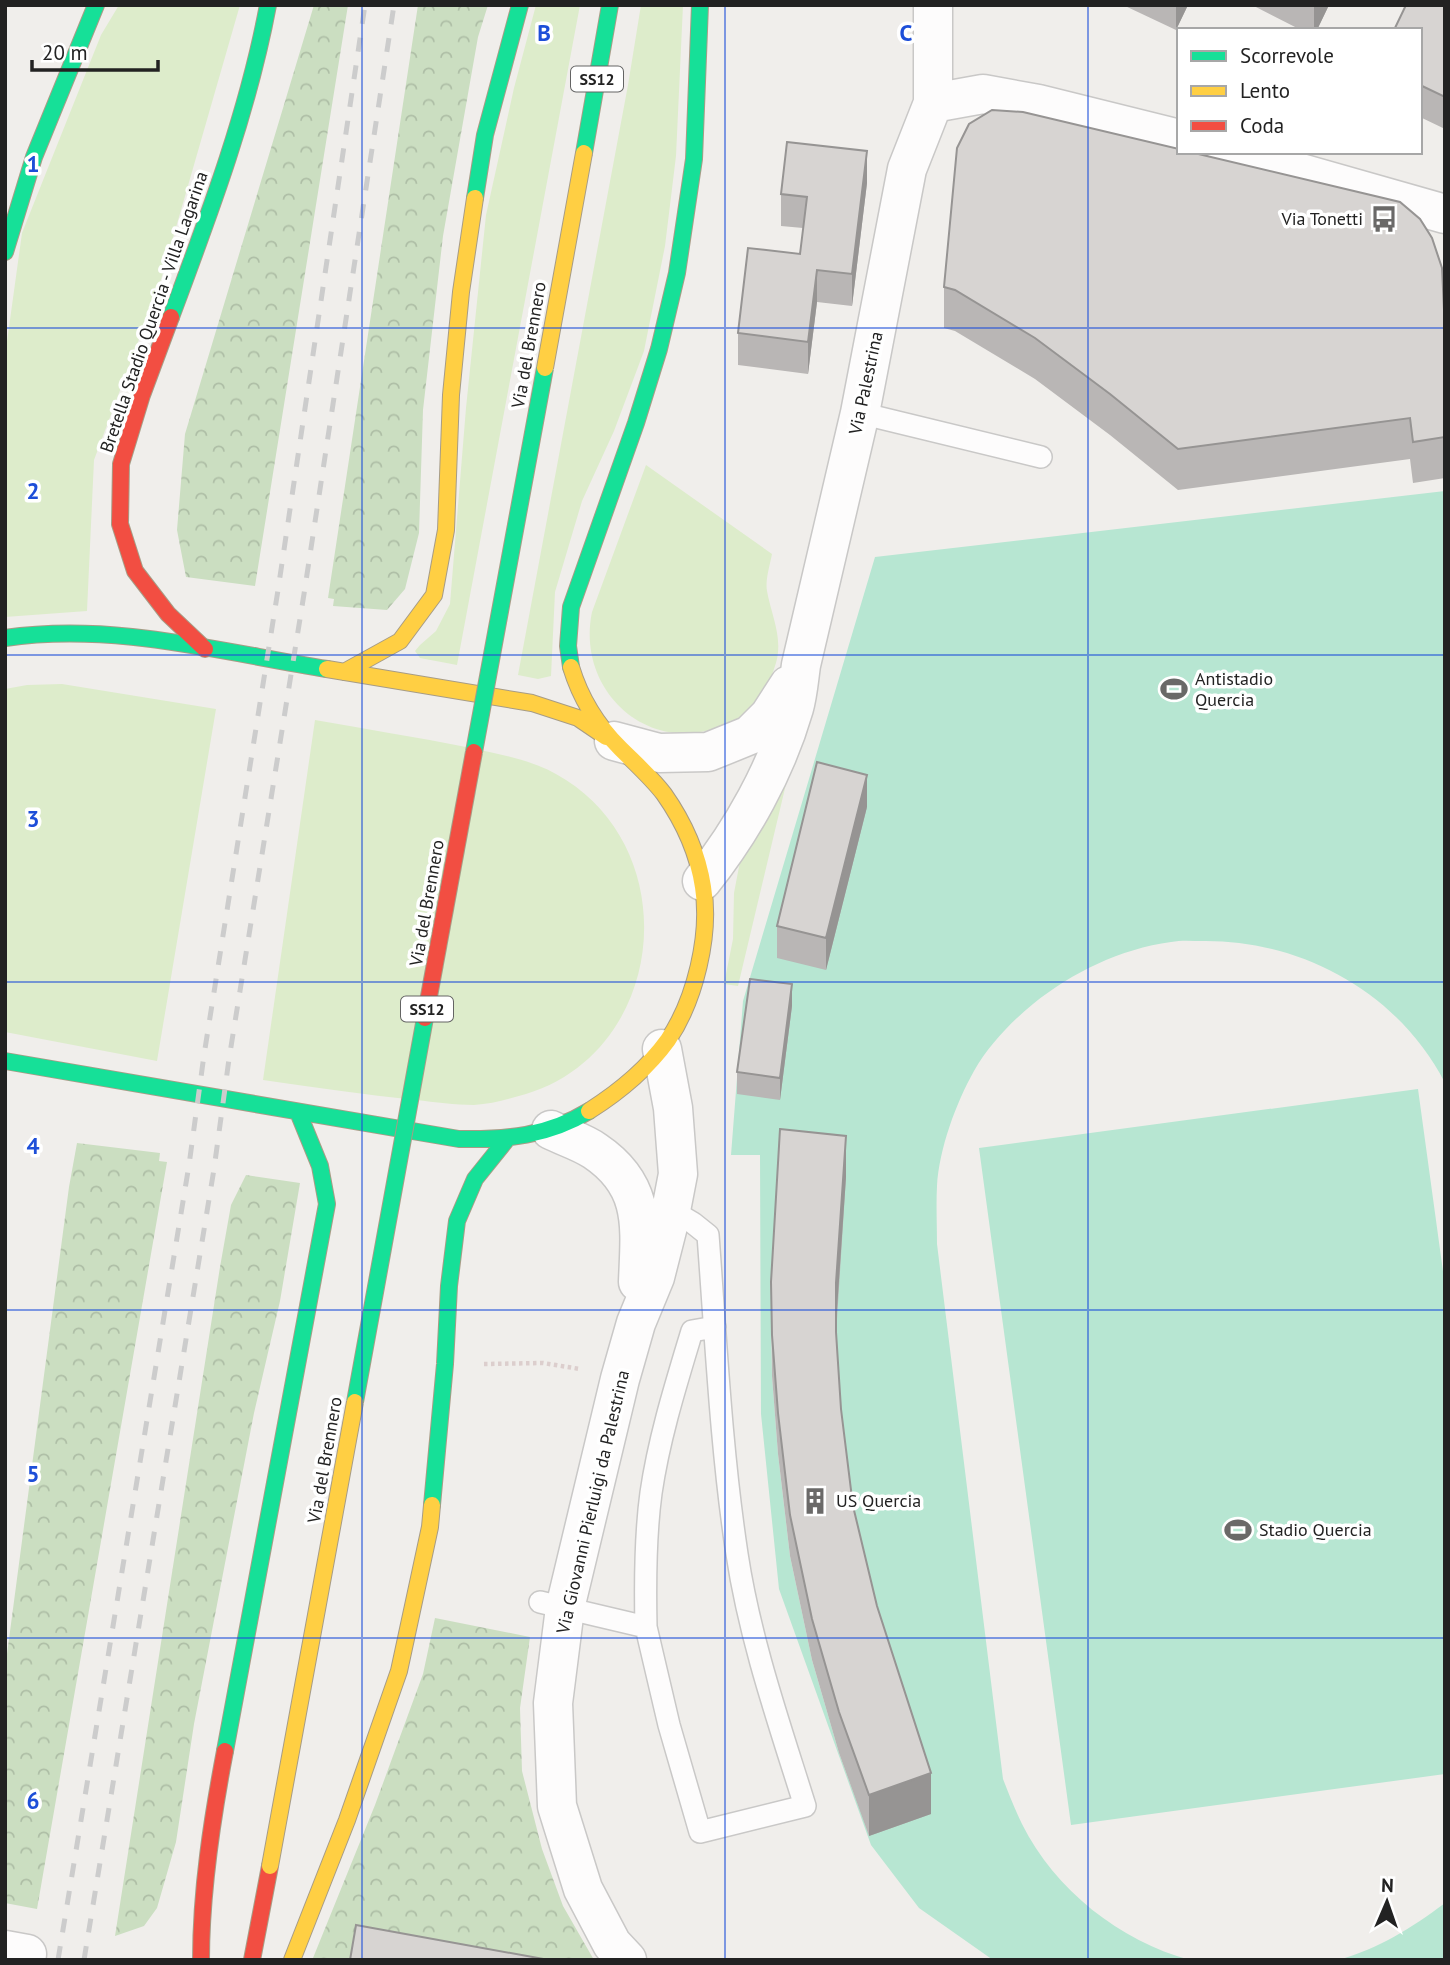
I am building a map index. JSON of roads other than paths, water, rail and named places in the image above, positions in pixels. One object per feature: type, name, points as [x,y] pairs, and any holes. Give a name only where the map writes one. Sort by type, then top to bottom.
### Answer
[{"type":"main road","points":[[5,252],[14,212],[50,113],[96,5]]},
{"type":"main road","name":"Bretella Stadio Quercia - Villa Lagarina","points":[[205,649],[168,614],[135,571],[120,524],[121,464],[142,395],[214,202],[260,48],[268,5]]},
{"type":"main road","points":[[344,672],[400,641],[434,595],[446,530],[451,396],[461,292],[485,135],[520,5]]},
{"type":"main road","name":"Via del Brennero","points":[[252,1960],[610,5]]},
{"type":"main road","points":[[5,1061],[459,1139],[508,1139],[551,1130],[592,1109],[630,1083],[662,1049],[686,1009],[699,970],[704,928],[702,881],[684,827],[656,784],[614,741],[580,695],[568,662],[566,631],[571,607],[643,407],[670,308],[692,178],[698,113],[700,5]]},
{"type":"main road","points":[[5,638],[22,634],[68,632],[155,640],[532,703],[578,719],[614,741]]},
{"type":"main road","points":[[201,1960],[201,1928],[215,1802],[327,1204],[320,1166],[298,1112]]},
{"type":"main road","points":[[292,1960],[347,1820],[399,1671],[430,1527],[445,1364],[449,1286],[457,1221],[475,1179],[508,1139]]},
{"type":"street","points":[[933,5],[933,103],[983,94],[1038,104],[1177,139]]},
{"type":"street","name":"Via Palestrina","points":[[702,881],[725,853],[779,751],[795,706],[801,665],[860,413],[907,169],[933,103]]},
{"type":"street","points":[[1234,154],[1445,214]]},
{"type":"street","name":"Via Palestrina","points":[[614,741],[659,753],[708,752],[750,735],[769,716],[801,665]]},
{"type":"street","name":"Via Giovanni Pierluigi da Palestrina","points":[[626,1319],[655,1278],[678,1174],[673,1108],[662,1049]]},
{"type":"street","name":"Via Giovanni Pierluigi da Palestrina","points":[[551,1130],[595,1151],[615,1168],[634,1196],[640,1216],[620,1379],[552,1605],[557,1806],[583,1889],[612,1944],[627,1960]]},
{"type":"lane","points":[[860,413],[1041,457]]},
{"type":"lane","points":[[671,1210],[708,1235],[725,1454],[737,1556],[760,1661],[805,1806],[700,1832],[668,1725],[646,1627],[645,1573],[651,1493],[666,1419],[692,1331],[715,1327]]},
{"type":"lane","points":[[552,1605],[646,1627]]},
{"type":"railway","points":[[58,1960],[189,1165],[365,5]]},
{"type":"railway","points":[[84,1960],[214,1169],[394,5]]},
{"type":"place","name":"Via Tonetti","points":[[1384,219]]},
{"type":"place","name":"Antistadio Quercia","points":[[1174,689]]},
{"type":"place","name":"US Quercia","points":[[815,1501]]},
{"type":"place","name":"Stadio Quercia","points":[[1238,1530]]}]
